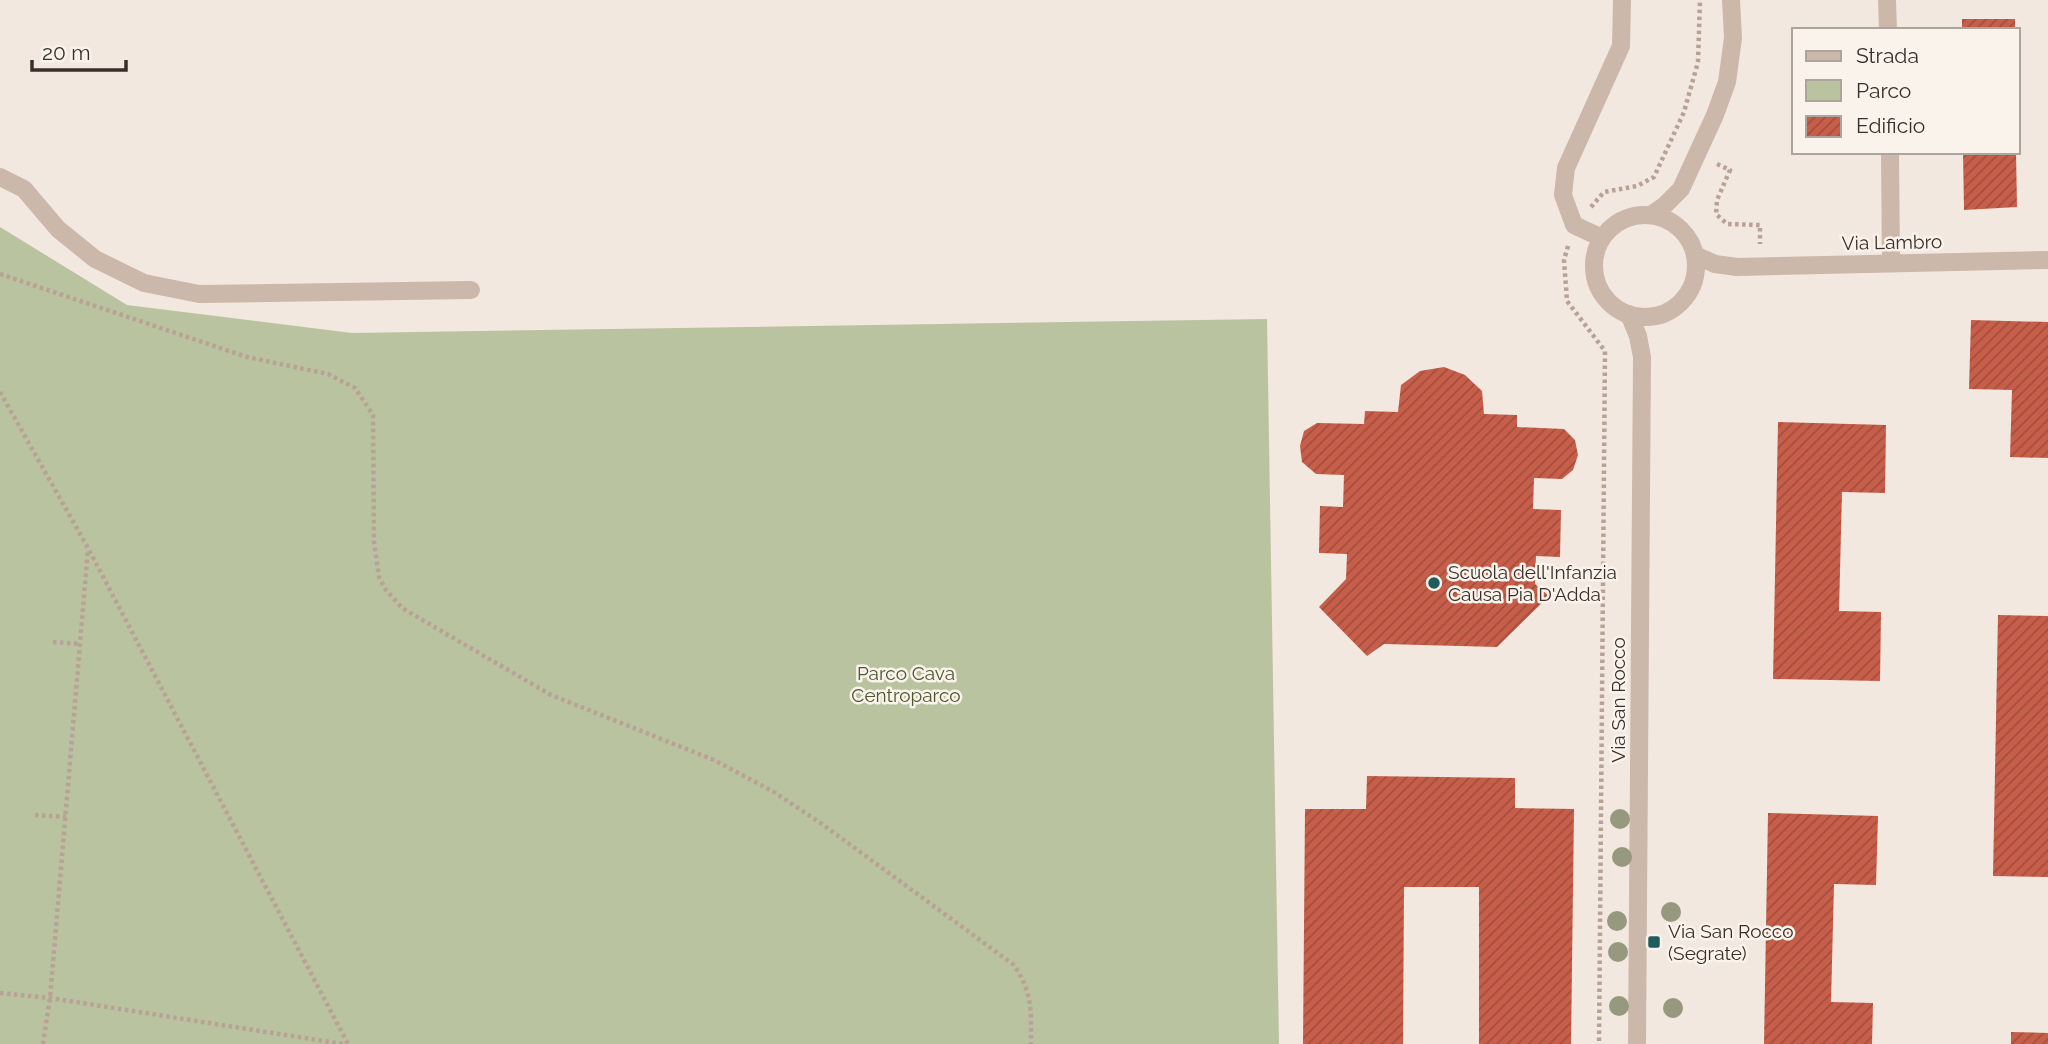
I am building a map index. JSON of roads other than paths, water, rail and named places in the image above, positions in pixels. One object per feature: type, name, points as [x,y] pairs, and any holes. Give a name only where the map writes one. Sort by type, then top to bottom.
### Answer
[{"type":"street","points":[[1602,238],[1574,225],[1563,195],[1566,168],[1621,46],[1622,0]]},
{"type":"street","points":[[1651,215],[1681,189],[1727,82],[1733,38],[1731,0]]},
{"type":"street","points":[[1887,0],[1888,28]]},
{"type":"street","points":[[1890,154],[1891,263]]},
{"type":"street","points":[[0,177],[24,189],[58,229],[96,259],[144,283],[200,294],[471,290]]},
{"type":"street","points":[[1681,189],[1680,209],[1684,233],[1695,255],[1696,272],[1683,300],[1670,310],[1657,315],[1629,314],[1608,301],[1596,282],[1594,262],[1602,238],[1618,223],[1634,216],[1651,215],[1664,219],[1684,233]]},
{"type":"street","name":"Via Lambro","points":[[1695,255],[1715,264],[1737,267],[2048,260]]},
{"type":"street","name":"Via Lambro","points":[[1691,286],[1716,273],[1737,267]]},
{"type":"street","name":"Via San Rocco","points":[[1629,314],[1638,336],[1642,357],[1637,1044]]},
{"type":"street","name":"Via San Rocco","points":[[1642,357],[1647,335],[1657,315]]},
{"type":"place","name":"Scuola dell'Infanzia Causa Pia D'Adda","points":[[1434,583]]},
{"type":"place","name":"Via San Rocco (Segrate)","points":[[1654,942]]},
{"type":"park label","name":"Parco Cava Centroparco","points":[[906,684]]}]
